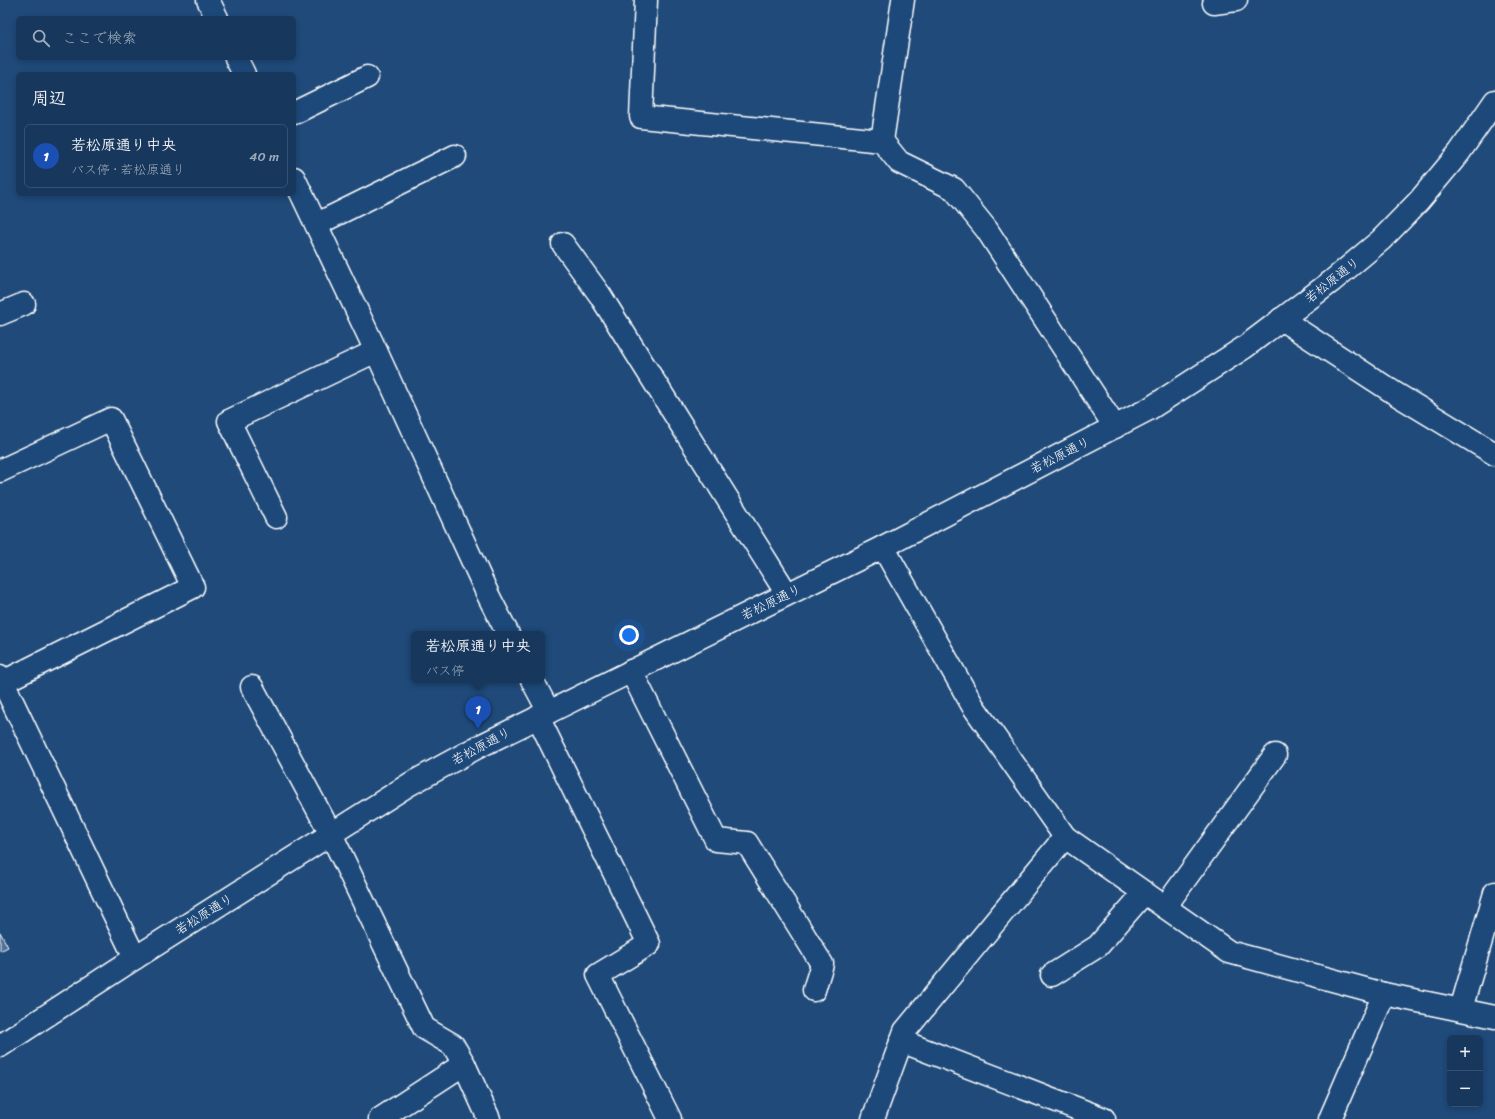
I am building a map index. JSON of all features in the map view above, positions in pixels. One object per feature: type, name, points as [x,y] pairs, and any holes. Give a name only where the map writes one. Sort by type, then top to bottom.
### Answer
[{"type":"street","points":[[208,0],[216,16]]},
{"type":"street","points":[[646,0],[641,117],[882,141],[899,162],[954,189],[987,230],[1115,427]]},
{"type":"street","points":[[882,141],[903,0]]},
{"type":"street","points":[[1214,3],[1236,0]]},
{"type":"street","points":[[237,60],[243,72]]},
{"type":"street","points":[[296,112],[367,78]]},
{"type":"street","name":"若松原通り","points":[[0,1046],[135,958],[410,784],[476,748],[883,547],[1150,409],[1182,389],[1245,347],[1338,276],[1381,240],[1419,201],[1459,153],[1495,101]]},
{"type":"street","points":[[317,224],[455,156]]},
{"type":"street","points":[[296,182],[317,224],[489,597],[506,631]]},
{"type":"street","points":[[563,244],[600,296],[787,594]]},
{"type":"street","points":[[0,314],[24,304]]},
{"type":"street","points":[[1281,319],[1396,394],[1495,454]]},
{"type":"street","points":[[276,518],[229,421],[376,351]]},
{"type":"street","points":[[0,471],[111,419],[193,587],[2,679],[135,958]]},
{"type":"street","points":[[883,547],[973,706],[1065,837],[1229,952],[1384,994],[1495,1017]]},
{"type":"street","points":[[631,672],[716,840],[747,843],[822,964],[814,990]]},
{"type":"street","points":[[533,683],[543,715],[649,944],[598,975],[670,1119]]},
{"type":"street","points":[[252,687],[331,834],[424,1028],[453,1045],[464,1064],[489,1119]]},
{"type":"street","points":[[1165,907],[1275,754]]},
{"type":"street","points":[[873,1119],[905,1031],[1065,837]]},
{"type":"street","points":[[1052,974],[1098,946],[1144,893]]},
{"type":"street","points":[[1461,1010],[1495,893]]},
{"type":"street","points":[[1330,1119],[1384,994]]},
{"type":"street","points":[[902,1041],[1104,1119]]},
{"type":"street","points":[[380,1119],[464,1064]]},
{"type":"building","points":[[0,932],[8,947],[0,951]]},
{"type":"place","name":"若松原通り中央","points":[[478,729]]}]
